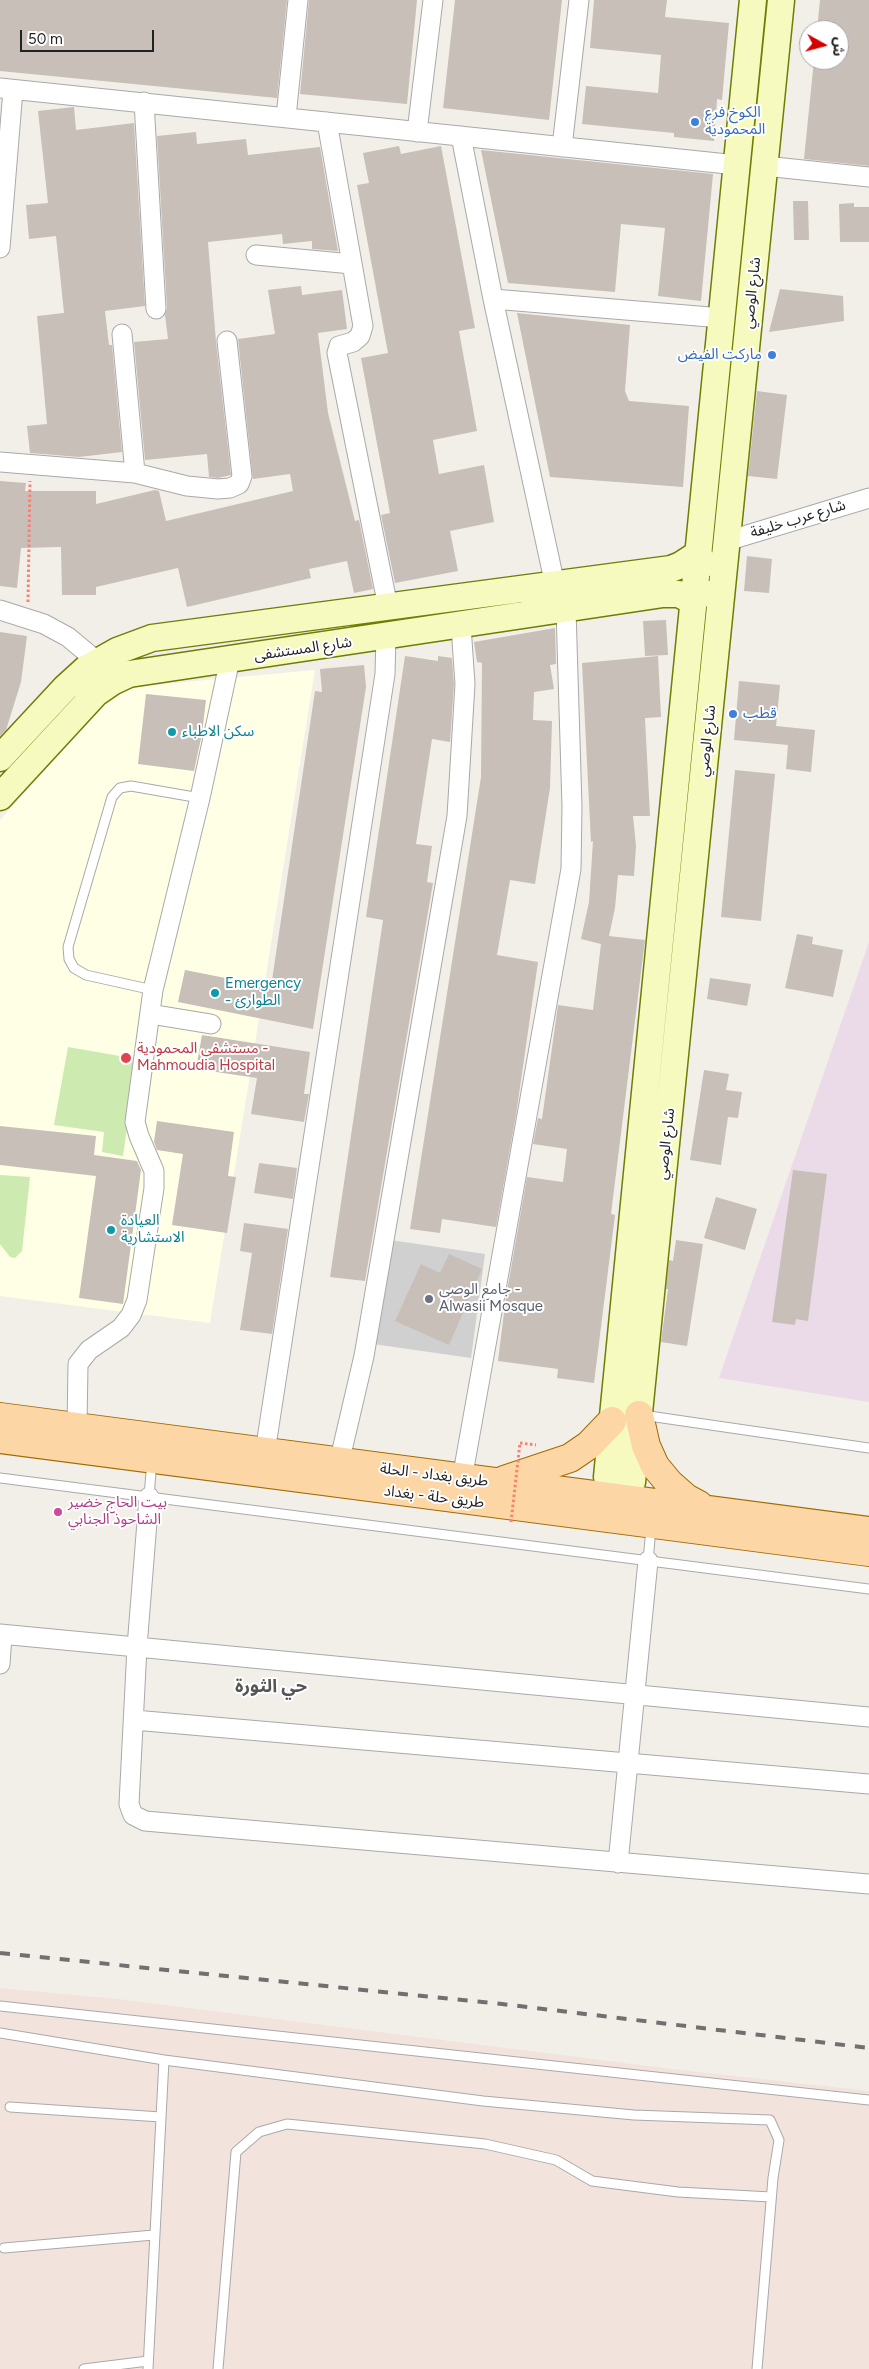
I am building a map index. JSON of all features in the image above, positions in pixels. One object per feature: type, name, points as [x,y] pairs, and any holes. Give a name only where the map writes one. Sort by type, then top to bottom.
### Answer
[{"type":"main road","points":[[639,1415],[646,1446],[655,1466],[669,1483],[686,1498],[705,1508]]},
{"type":"main road","name":"طريق بغداد - الحلة","points":[[0,1417],[339,1463],[705,1508],[869,1531]]},
{"type":"main road","points":[[495,1483],[570,1458],[589,1445],[612,1421]]},
{"type":"main road","name":"طريق حلة - بغداد","points":[[0,1439],[869,1552]]},
{"type":"street","points":[[286,117],[298,0]]},
{"type":"street","points":[[417,132],[433,0]]},
{"type":"street","points":[[562,147],[579,0]]},
{"type":"street","name":"شارع الوصي","points":[[753,0],[722,314],[710,575],[639,1415],[632,1482],[626,1487],[618,1488],[611,1484],[607,1477],[612,1421],[710,575],[750,315],[782,0]]},
{"type":"street","points":[[0,248],[6,89],[737,165]]},
{"type":"street","points":[[144,102],[156,309]]},
{"type":"street","points":[[327,122],[363,326],[360,336],[353,342],[339,346],[337,353],[388,606]]},
{"type":"street","points":[[461,136],[493,299],[555,585]]},
{"type":"street","points":[[765,166],[869,177]]},
{"type":"street","points":[[256,255],[352,264]]},
{"type":"street","points":[[727,262],[732,271],[740,276],[749,274],[755,266]]},
{"type":"street","points":[[493,299],[722,314],[729,303],[739,302],[747,306],[750,315]]},
{"type":"street","points":[[122,334],[134,473]]},
{"type":"street","points":[[0,462],[134,473],[187,486],[218,490],[239,484],[242,476],[227,341]]},
{"type":"street","name":"شارع عرب خليفة","points":[[710,575],[869,498]]},
{"type":"street","points":[[653,583],[680,589],[710,575]]},
{"type":"street","name":"شارع المستشفى","points":[[0,797],[96,693],[117,651],[152,638],[555,585],[653,583]]},
{"type":"street","name":"شارع المستشفى","points":[[3,752],[65,688],[105,672],[129,674],[566,610],[653,583]]},
{"type":"street","points":[[0,610],[28,618],[68,636],[105,672]]},
{"type":"street","points":[[462,1479],[570,869],[572,807],[566,610]]},
{"type":"street","points":[[339,1463],[364,1356],[457,816],[465,684],[461,626]]},
{"type":"street","points":[[265,1452],[385,674],[386,636]]},
{"type":"street","points":[[77,1427],[78,1364],[89,1350],[121,1328],[131,1316],[137,1300],[154,1188],[154,1171],[135,1122],[153,990],[200,798],[230,659]]},
{"type":"street","points":[[150,1014],[211,1024]]},
{"type":"street","points":[[149,1497],[137,1647],[129,1804],[133,1815],[145,1821],[869,1884]]},
{"type":"street","points":[[618,1863],[648,1561]]},
{"type":"street","points":[[0,1664],[1,1635],[869,1717]]},
{"type":"street","points":[[134,1720],[869,1784]]},
{"type":"lane","points":[[153,990],[86,975],[74,968],[69,959],[68,947],[112,797],[120,788],[131,786],[200,798]]},
{"type":"lane","points":[[639,1415],[869,1448]]},
{"type":"lane","points":[[149,1497],[152,1460]]},
{"type":"lane","points":[[0,1478],[869,1589]]},
{"type":"lane","points":[[648,1561],[651,1525]]},
{"type":"lane","points":[[0,2006],[869,2100]]},
{"type":"lane","points":[[0,2033],[164,2060],[483,2101],[634,2115],[770,2120],[778,2140],[771,2197],[757,2369]]},
{"type":"lane","points":[[84,2369],[148,2365],[164,2060]]},
{"type":"lane","points":[[10,2107],[161,2117]]},
{"type":"lane","points":[[218,2369],[236,2152],[259,2132],[268,2129],[287,2124],[485,2144],[556,2160],[592,2181],[678,2192],[771,2197]]},
{"type":"lane","points":[[4,2248],[154,2235]]},
{"type":"path","points":[[28,618],[30,465]]},
{"type":"path","points":[[511,1522],[520,1443],[541,1445]]},
{"type":"shaded area","name":"مستشفى المحمودية - Mahmoudia Hospital","points":[[315,670],[210,1323],[0,1296],[0,820],[120,688]]},
{"type":"shaded area","points":[[869,942],[869,1402],[719,1378],[790,1171]]},
{"type":"shaded area","name":"جامع الوصي - Alwasii Mosque","points":[[384,1239],[485,1254],[471,1358],[373,1344]]},
{"type":"shaded area","points":[[0,1988],[118,1999],[672,2069],[869,2091],[869,2369],[0,2369]]},
{"type":"green space","points":[[68,1047],[137,1059],[123,1156],[102,1152],[104,1132],[54,1125]]},
{"type":"green space","points":[[0,1175],[30,1177],[22,1251],[15,1258],[10,1257],[0,1244]]},
{"type":"building","points":[[0,0],[287,0],[277,98],[0,71]]},
{"type":"building","points":[[309,0],[417,0],[407,104],[300,94]]},
{"type":"building","points":[[455,0],[562,0],[549,120],[443,108]]},
{"type":"building","points":[[594,0],[667,0],[665,17],[729,23],[722,100],[717,99],[714,141],[674,137],[674,133],[582,124],[586,86],[658,93],[661,55],[590,48]]},
{"type":"building","points":[[820,0],[869,0],[869,166],[804,159],[813,70],[849,70],[849,20],[818,20]]},
{"type":"building","points":[[74,107],[76,130],[134,123],[145,306],[105,311],[109,345],[112,345],[122,452],[79,457],[30,453],[27,426],[47,424],[37,316],[64,313],[56,236],[29,239],[26,205],[48,203],[38,111]]},
{"type":"building","points":[[196,132],[197,144],[246,139],[248,155],[320,147],[338,251],[312,249],[312,241],[283,244],[282,234],[208,242],[216,342],[231,475],[218,478],[209,477],[207,454],[145,460],[134,342],[168,339],[165,315],[167,308],[157,136]]},
{"type":"building","points":[[399,146],[401,154],[441,146],[475,328],[459,331],[477,431],[433,440],[439,474],[484,465],[494,522],[450,531],[458,571],[395,583],[381,515],[390,513],[361,358],[388,353],[357,185],[369,183],[363,153]]},
{"type":"building","points":[[481,150],[713,174],[701,301],[658,296],[665,228],[621,224],[615,292],[508,283]]},
{"type":"building","points":[[793,201],[808,201],[809,240],[794,240]]},
{"type":"building","points":[[854,203],[854,207],[869,207],[869,242],[840,242],[839,204]]},
{"type":"building","points":[[301,286],[302,295],[342,290],[347,329],[318,333],[328,413],[355,521],[359,520],[373,589],[354,593],[347,561],[309,569],[311,578],[187,607],[178,568],[96,587],[96,595],[62,595],[61,547],[21,548],[17,588],[0,586],[0,481],[26,483],[25,491],[96,491],[96,504],[155,490],[159,491],[166,521],[293,491],[290,474],[253,479],[238,339],[275,334],[268,290]]},
{"type":"building","points":[[780,289],[843,296],[844,321],[769,332]]},
{"type":"building","points":[[517,313],[630,325],[625,391],[629,401],[689,406],[683,487],[550,477]]},
{"type":"building","points":[[757,391],[787,395],[777,479],[748,476]]},
{"type":"building","points":[[747,556],[772,559],[769,593],[744,591]]},
{"type":"building","points":[[666,620],[668,655],[645,656],[643,621]]},
{"type":"building","points":[[555,628],[556,664],[550,665],[554,689],[534,692],[533,720],[552,721],[550,788],[535,884],[510,880],[497,955],[538,962],[516,1115],[496,1227],[442,1219],[440,1233],[410,1229],[481,777],[482,663],[477,662],[474,642]]},
{"type":"building","points":[[0,632],[27,636],[21,682],[6,730],[0,736]]},
{"type":"building","points":[[405,656],[438,661],[438,656],[452,658],[454,684],[450,742],[432,739],[416,844],[432,846],[427,882],[433,883],[365,1281],[330,1277],[383,920],[366,917]]},
{"type":"building","points":[[658,656],[661,717],[645,718],[650,816],[633,816],[636,846],[634,876],[618,875],[615,908],[609,936],[645,940],[611,1214],[615,1215],[594,1383],[557,1378],[558,1369],[498,1361],[506,1297],[527,1177],[563,1182],[567,1149],[533,1144],[538,1118],[542,1119],[558,1005],[593,1010],[601,944],[581,939],[589,902],[593,841],[591,842],[582,663]]},
{"type":"building","points":[[364,665],[366,687],[313,1029],[178,1002],[185,970],[271,987],[315,691],[322,692],[320,669]]},
{"type":"building","points":[[739,681],[780,685],[776,726],[815,730],[811,772],[786,769],[788,745],[734,740]]},
{"type":"building","name":"سكن الاطباء","points":[[146,694],[206,700],[202,734],[194,771],[138,764]]},
{"type":"building","points":[[735,770],[775,774],[761,921],[721,917]]},
{"type":"building","points":[[797,934],[813,937],[812,944],[843,950],[833,997],[785,988]]},
{"type":"building","points":[[710,978],[751,984],[747,1006],[707,999]]},
{"type":"building","points":[[202,1035],[310,1052],[304,1094],[309,1094],[304,1122],[251,1114],[257,1078],[196,1069]]},
{"type":"building","points":[[704,1070],[729,1074],[726,1090],[742,1092],[738,1118],[728,1117],[721,1165],[690,1160]]},
{"type":"building","points":[[157,1121],[234,1132],[228,1176],[236,1177],[227,1233],[172,1225],[183,1154],[157,1150],[154,1142]]},
{"type":"building","name":"العيادة الاستشارية","points":[[0,1126],[96,1136],[94,1155],[137,1161],[141,1170],[123,1304],[79,1298],[96,1176],[0,1165]]},
{"type":"building","points":[[259,1163],[297,1168],[293,1199],[254,1193]]},
{"type":"building","points":[[793,1170],[827,1174],[808,1321],[796,1319],[795,1325],[772,1322]]},
{"type":"building","points":[[716,1197],[757,1209],[745,1250],[704,1238]]},
{"type":"building","points":[[244,1223],[288,1229],[272,1334],[240,1330],[252,1253],[240,1251]]},
{"type":"building","points":[[676,1240],[703,1244],[687,1346],[661,1342],[668,1289],[666,1289],[669,1260],[673,1261]]},
{"type":"building","points":[[449,1254],[482,1269],[449,1345],[395,1321],[421,1264],[440,1273]]},
{"type":"railway","points":[[0,1953],[502,2004],[869,2048]]},
{"type":"place","name":"الكوخ فرع المحمودية","points":[[695,122]]},
{"type":"place","name":"ماركت الفيض","points":[[772,355]]},
{"type":"place","name":"قطب","points":[[733,714]]},
{"type":"place","name":"سكن الاطباء","points":[[172,732]]},
{"type":"place","name":"Emergency - الطوارئ","points":[[215,993]]},
{"type":"place","name":"مستشفى المحمودية - Mahmoudia Hospital","points":[[126,1058]]},
{"type":"place","name":"العيادة الاستشارية","points":[[111,1230]]},
{"type":"place","name":"جامع الوصي - Alwasii Mosque","points":[[429,1299]]},
{"type":"place","name":"بيت الحاج خضير الشاحوذ الجنابي","points":[[58,1512]]},
{"type":"district","name":"حي الثورة","points":[[271,1687]]}]
